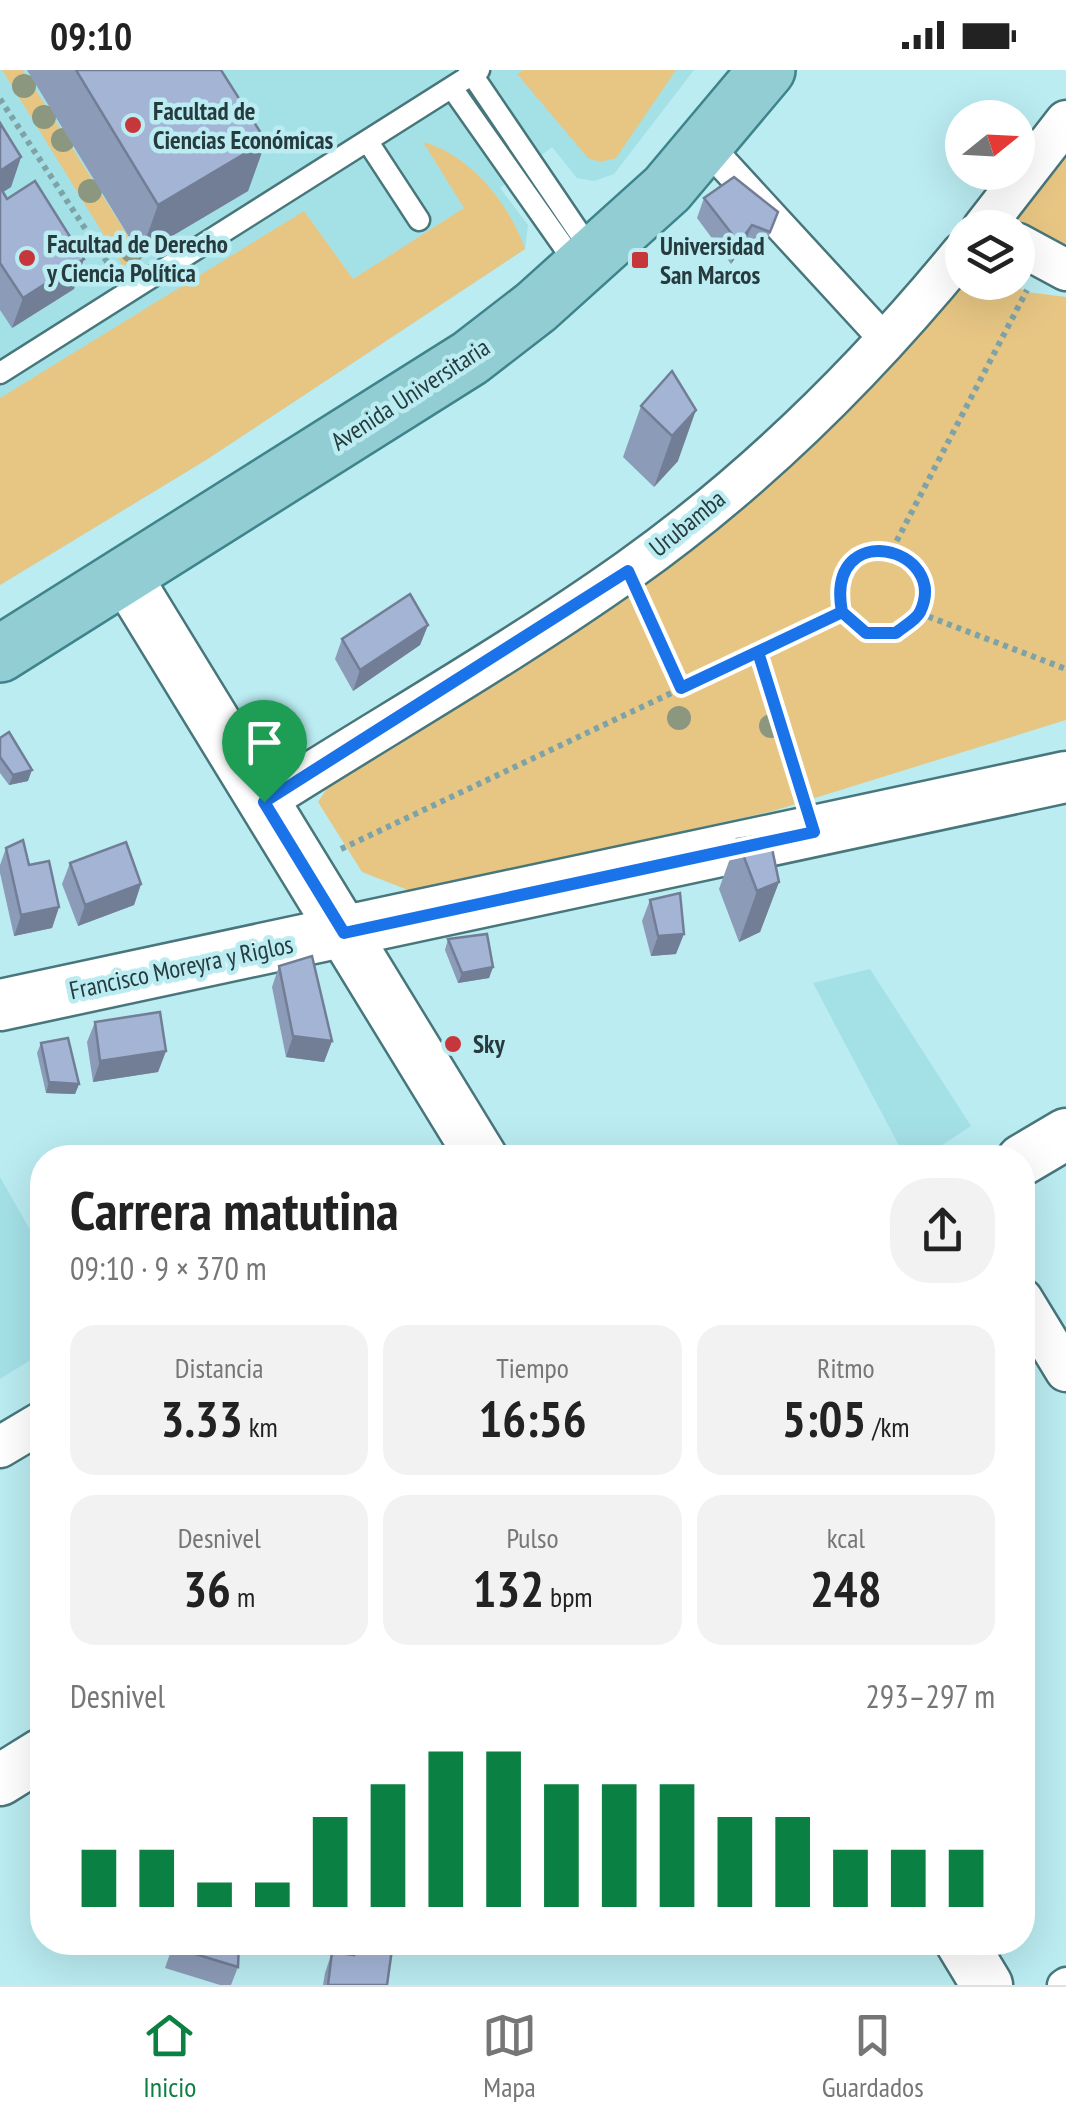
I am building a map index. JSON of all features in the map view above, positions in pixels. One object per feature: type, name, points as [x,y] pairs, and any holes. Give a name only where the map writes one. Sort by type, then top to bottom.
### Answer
[{"type":"main road","name":"Avenida Universitaria","points":[[0,654],[470,358],[668,188],[768,70]]},
{"type":"street","name":"Urubamba","points":[[1023,210],[1066,121]]},
{"type":"street","points":[[705,144],[888,343]]},
{"type":"street","name":"Urubamba","points":[[264,802],[628,571],[707,509],[945,296]]},
{"type":"street","points":[[126,575],[473,1145]]},
{"type":"street","name":"Francisco Moreyra y Riglos","points":[[0,1005],[1066,777]]},
{"type":"street","points":[[1035,1152],[1066,1134]]},
{"type":"street","points":[[1035,1320],[1066,1370]]},
{"type":"street","points":[[0,1448],[30,1429]]},
{"type":"street","points":[[0,1780],[30,1761]]},
{"type":"street","points":[[969,1955],[987,1985]]},
{"type":"lane","points":[[0,372],[474,72],[586,261]]},
{"type":"lane","points":[[452,88],[586,261]]},
{"type":"lane","points":[[368,142],[418,220]]},
{"type":"path","points":[[0,99],[128,294]]},
{"type":"path","points":[[892,550],[986,300]]},
{"type":"path","points":[[892,550],[914,564],[924,588],[919,614],[896,633],[866,633],[842,612],[838,589],[847,565],[868,551],[892,550]]},
{"type":"path","points":[[628,571],[681,688]]},
{"type":"path","points":[[304,867],[842,612]]},
{"type":"path","points":[[919,614],[1066,669]]},
{"type":"path","points":[[758,652],[814,832]]},
{"type":"shaded area","points":[[0,70],[694,70],[614,174],[594,181],[577,178],[552,147],[500,188],[528,225],[525,249],[206,460],[0,585]]},
{"type":"shaded area","points":[[2,70],[23,70],[140,255],[123,266]]},
{"type":"shaded area","points":[[523,70],[676,70],[616,158],[600,162],[588,158],[517,74]]},
{"type":"shaded area","points":[[423,142],[456,157],[486,183],[509,215],[525,249],[206,460],[0,585],[0,398],[304,211],[353,279],[464,208]]},
{"type":"shaded area","points":[[1066,149],[1066,253],[1035,238],[1035,210],[1019,210]]},
{"type":"shaded area","points":[[1035,293],[1066,297],[1066,720],[773,811],[413,892],[362,872],[318,802],[333,779],[487,687],[637,589],[768,482],[887,364],[945,299],[1035,300]]},
{"type":"shaded area","points":[[870,969],[971,1126],[942,1145],[899,1145],[813,983]]},
{"type":"shaded area","points":[[0,1177],[30,1230],[30,1360],[0,1379]]},
{"type":"building","points":[[76,70],[221,70],[266,141],[158,205]]},
{"type":"building","points":[[0,123],[21,157],[0,171]]},
{"type":"building","points":[[734,177],[778,212],[770,232],[752,225],[739,243],[704,198]]},
{"type":"building","points":[[35,181],[84,259],[23,298],[0,263],[0,187],[7,199]]},
{"type":"building","points":[[672,371],[696,410],[672,436],[641,406]]},
{"type":"building","points":[[410,594],[428,625],[360,670],[342,639]]},
{"type":"building","points":[[9,732],[32,770],[13,775],[0,757],[0,738]]},
{"type":"building","points":[[769,834],[779,882],[757,891],[737,839]]},
{"type":"building","points":[[23,840],[29,865],[49,861],[59,907],[21,915],[6,848]]},
{"type":"building","points":[[126,842],[141,884],[85,905],[70,863]]},
{"type":"building","points":[[680,893],[684,934],[658,936],[650,900]]},
{"type":"building","points":[[487,934],[493,967],[462,973],[448,939]]},
{"type":"building","points":[[312,956],[332,1041],[293,1036],[279,966]]},
{"type":"building","points":[[160,1012],[166,1051],[100,1061],[95,1022]]},
{"type":"building","points":[[68,1038],[79,1084],[49,1082],[41,1043]]},
{"type":"building","points":[[198,1955],[238,1955],[238,1967]]},
{"type":"building","points":[[332,1955],[391,1955],[387,1985],[328,1985]]},
{"type":"place","name":"Facultad de Ciencias Económicas","points":[[133,125]]},
{"type":"place","name":"Facultad de Derecho y Ciencia Política","points":[[27,258]]},
{"type":"place","name":"Universidad San Marcos","points":[[640,260]]},
{"type":"place","name":"Sky","points":[[453,1044]]},
{"type":"route","points":[[264,802],[344,933],[814,832],[758,652],[842,612],[838,589],[847,565],[868,551],[892,550],[914,564],[924,588],[919,614],[896,633],[866,633],[842,612],[681,688],[628,571],[264,802]]}]
